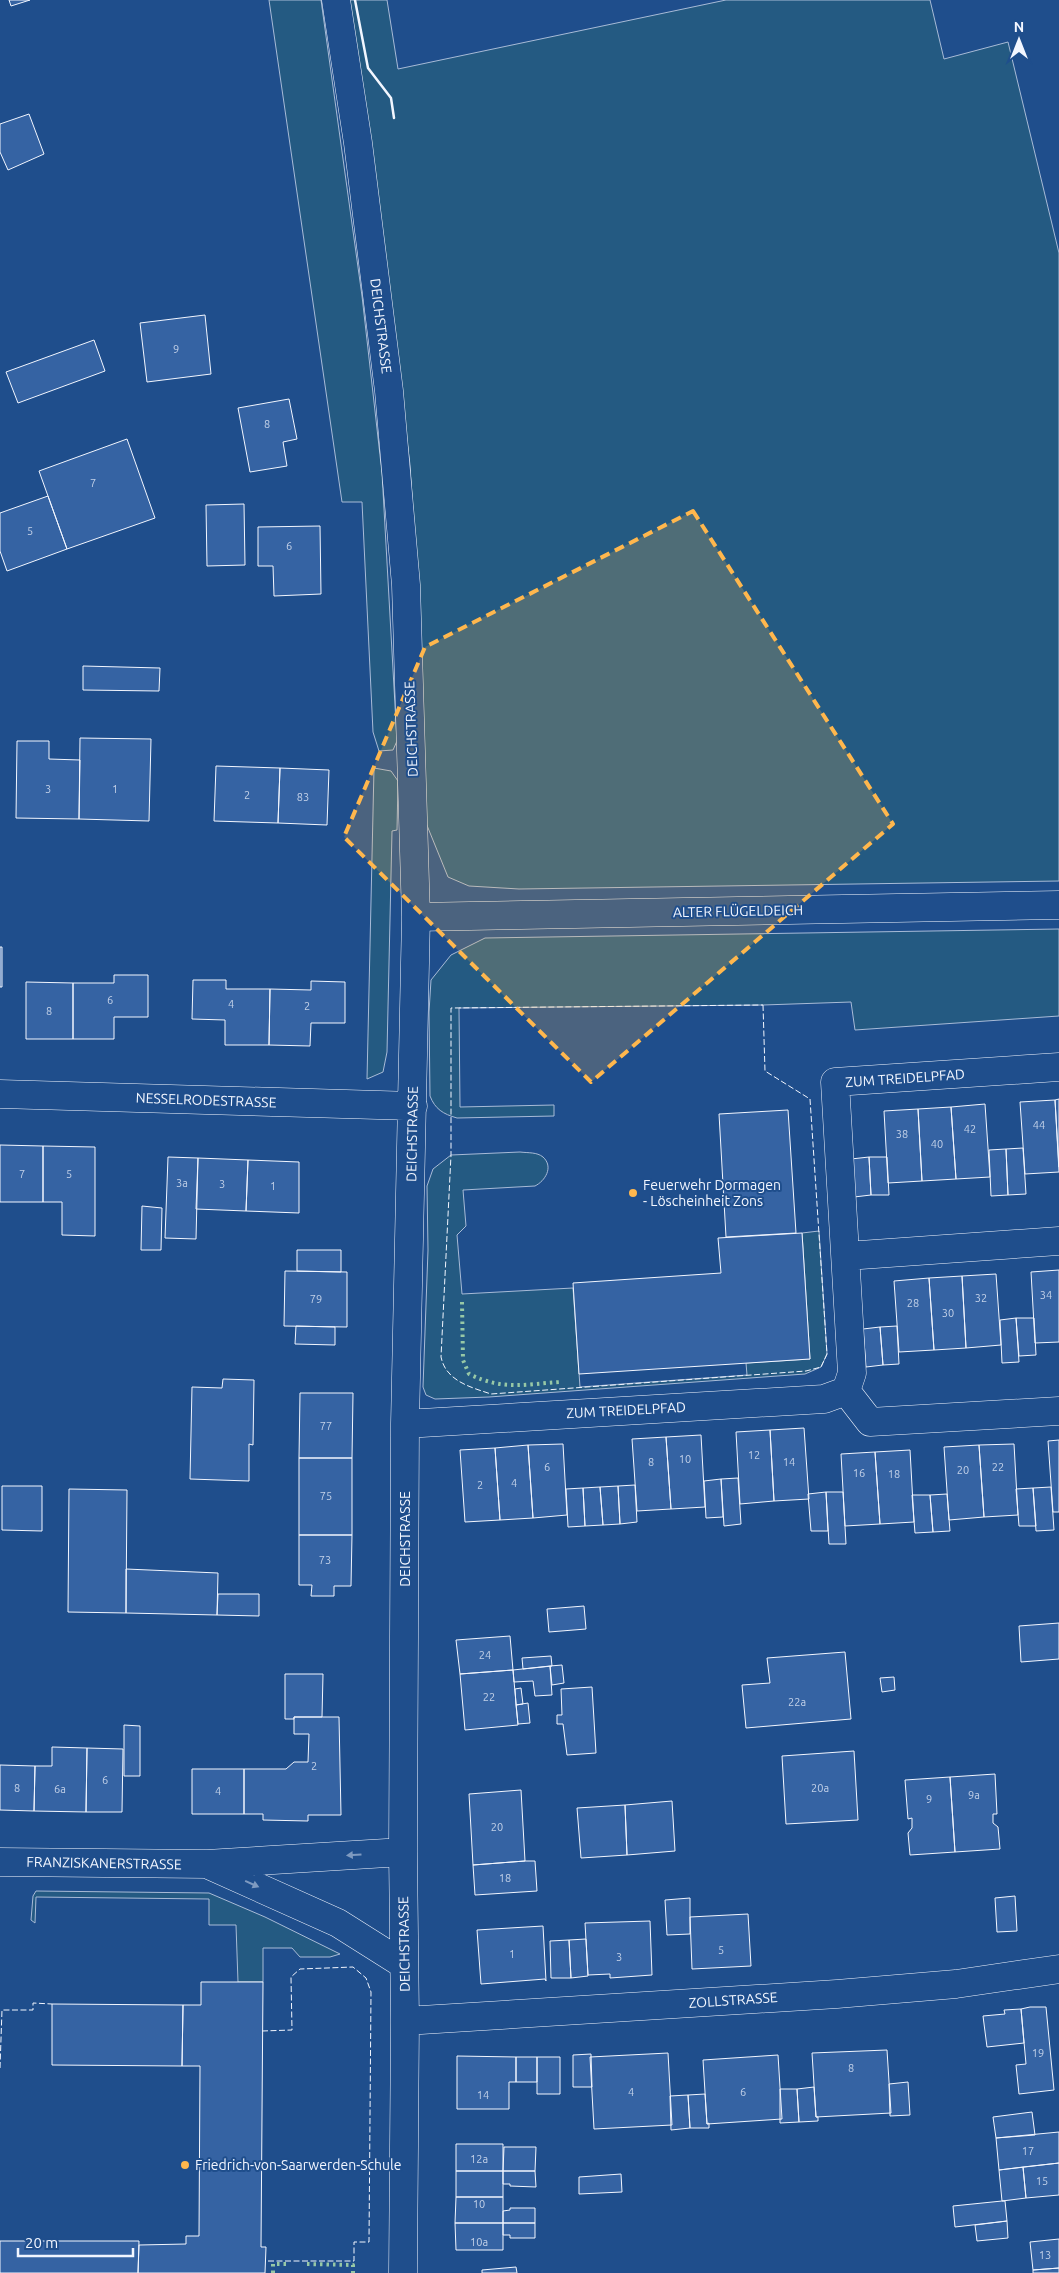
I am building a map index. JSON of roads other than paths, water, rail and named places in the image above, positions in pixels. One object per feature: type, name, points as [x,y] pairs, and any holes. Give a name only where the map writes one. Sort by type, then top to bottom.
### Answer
[{"type":"street","name":"DEICHSTRASSE","points":[[336,0],[358,143],[389,391],[406,585],[416,917],[406,1424],[403,2273]]},
{"type":"street","name":"ALTER FLÜGELDEICH","points":[[416,917],[1059,906]]},
{"type":"street","name":"ZUM TREIDELPFAD","points":[[406,1424],[824,1399],[846,1391],[852,1373],[835,1082],[1059,1067]]},
{"type":"street","name":"NESSELRODESTRASSE","points":[[0,1094],[413,1106]]},
{"type":"street","points":[[846,1256],[1059,1242]]},
{"type":"street","points":[[846,1391],[870,1422],[1059,1411]]},
{"type":"street","name":"FRANZISKANERSTRASSE","points":[[0,1862],[207,1864],[403,1852]]},
{"type":"street","name":"FRANZISKANERSTRASSE","points":[[207,1864],[338,1923],[404,1964]]},
{"type":"street","name":"ZOLLSTRASSE","points":[[405,2021],[837,1994],[956,1984],[1059,1969]]},
{"type":"place","name":"Feuerwehr Dormagen - Löscheinheit Zons","points":[[633,1193]]},
{"type":"place","name":"Friedrich-von-Saarwerden-Schule","points":[[185,2165]]}]
